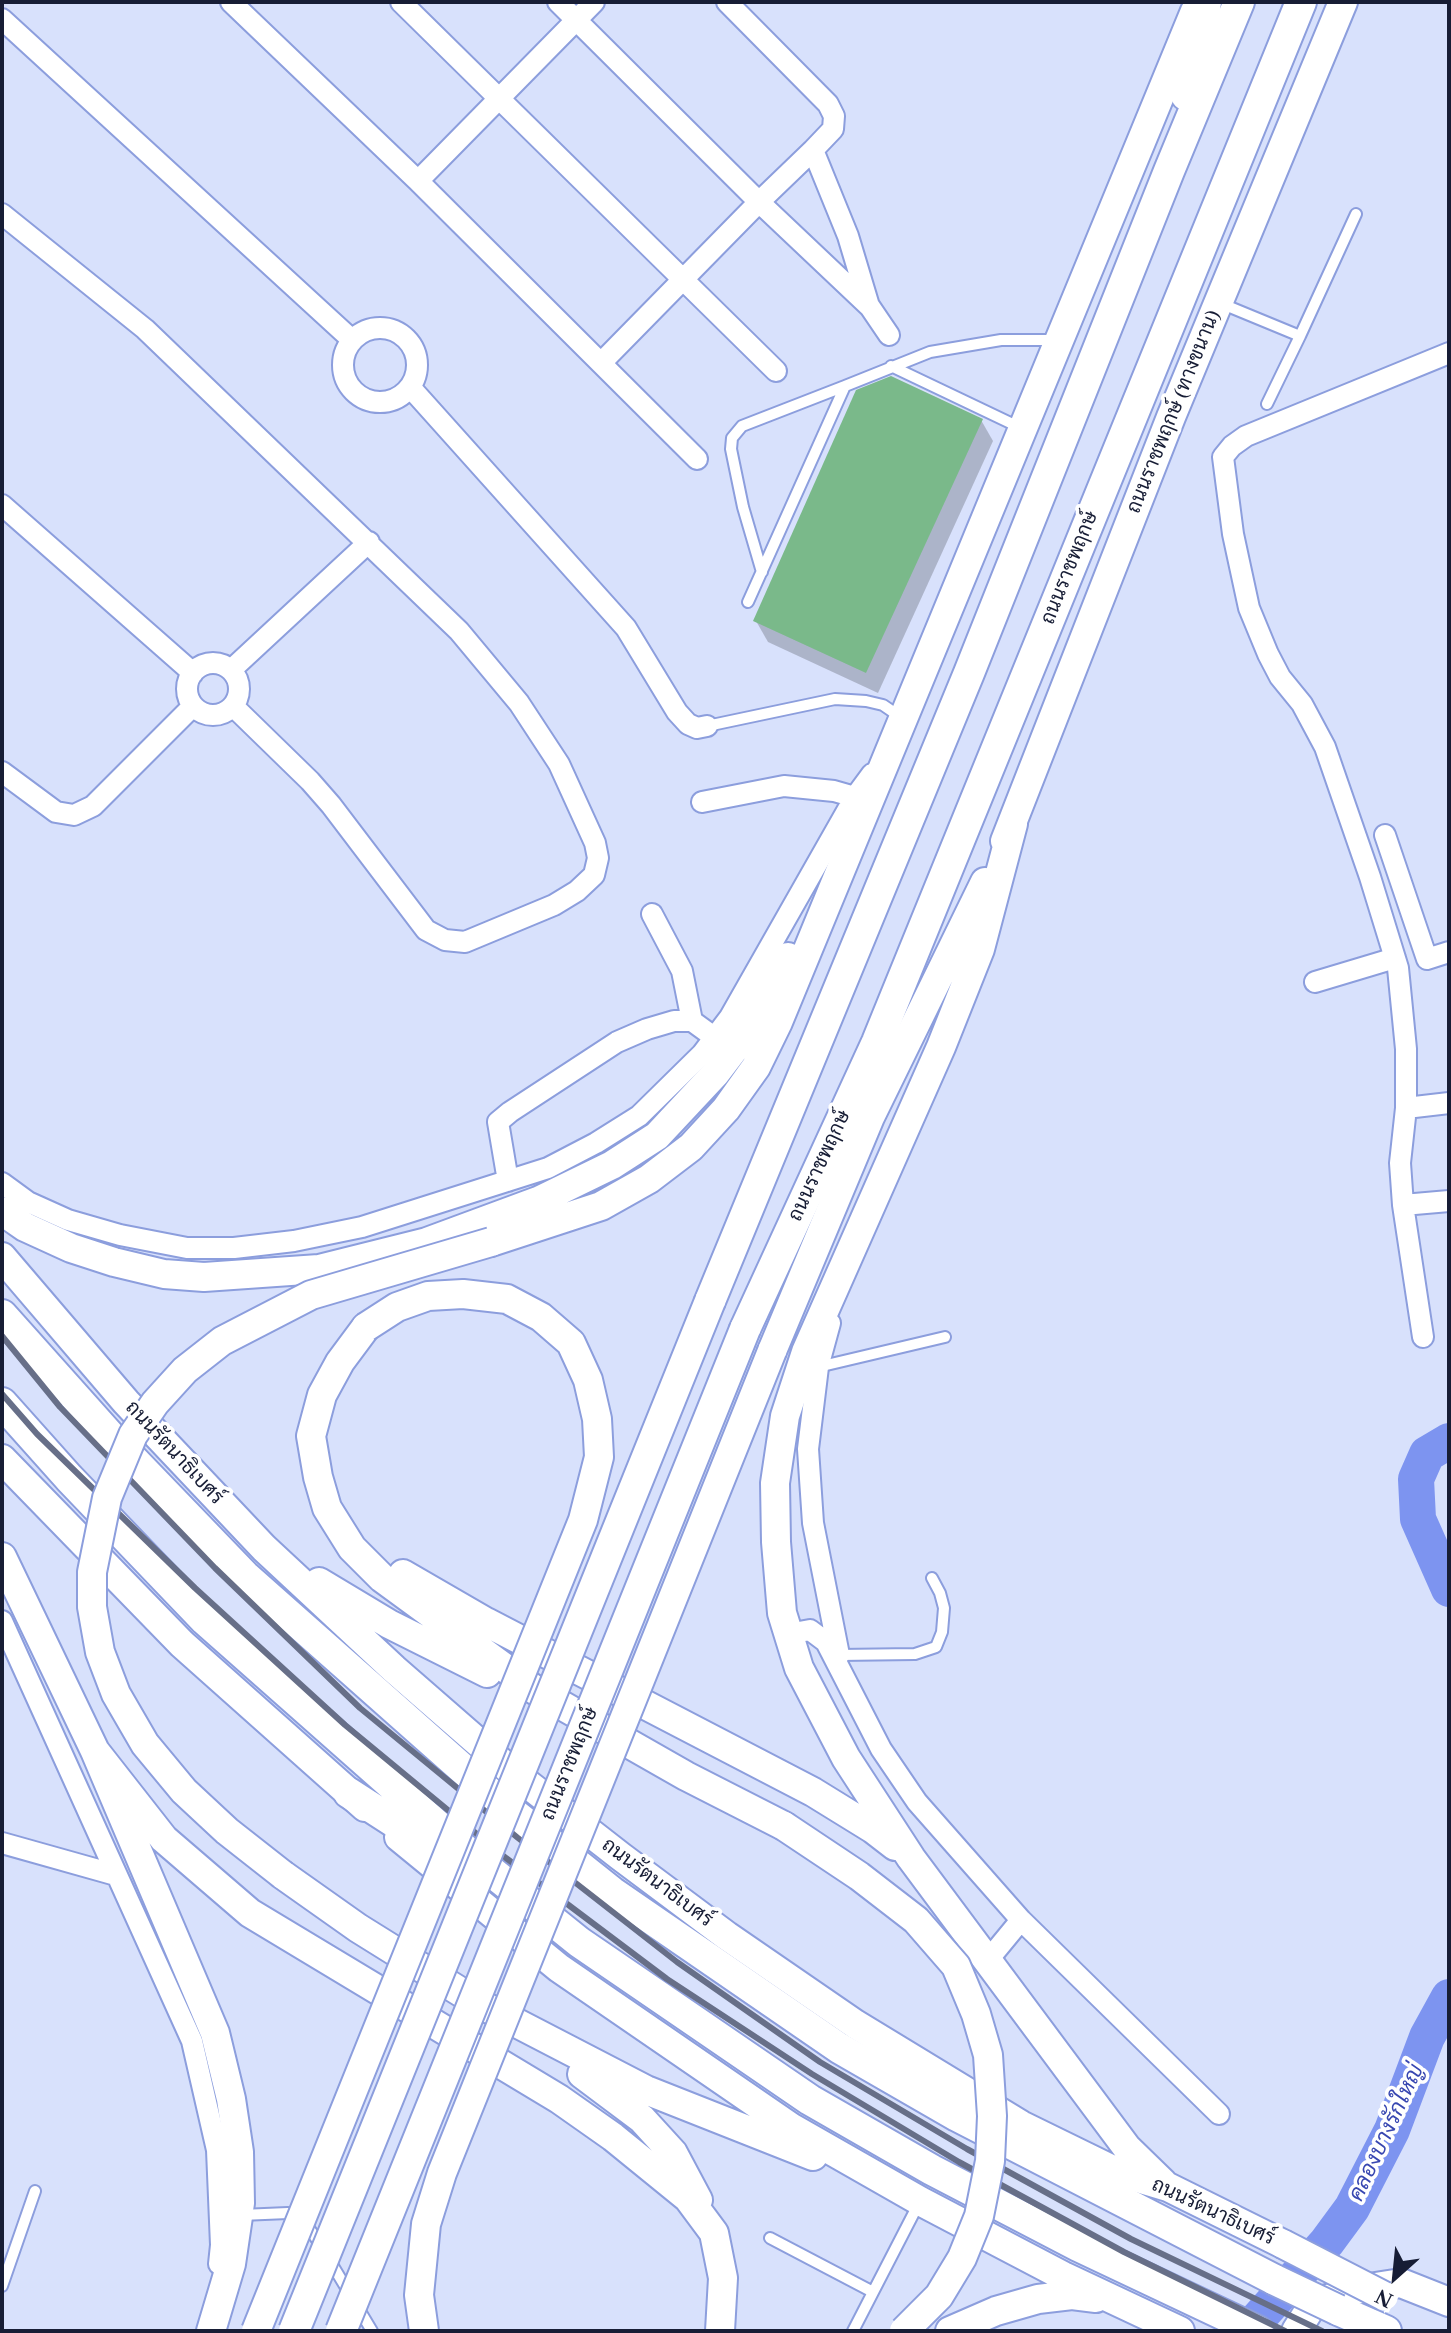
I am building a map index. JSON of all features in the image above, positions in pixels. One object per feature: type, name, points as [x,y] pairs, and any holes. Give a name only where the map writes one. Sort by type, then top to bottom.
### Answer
[{"type":"main road","points":[[2,1211],[25,1227],[71,1248],[164,1274],[204,1277],[319,1269],[427,1242],[538,1201],[612,1165],[657,1136],[715,1074],[744,1036],[886,756],[1199,2]]},
{"type":"main road","points":[[1169,171],[1206,2]]},
{"type":"main road","points":[[294,2331],[1239,2]]},
{"type":"main road","name":"ถนนราชพฤกษ์","points":[[341,2331],[745,1329],[877,1042],[1301,2]]},
{"type":"main road","name":"ถนนราชพฤกษ์ (ทางขนาน)","points":[[1013,824],[1171,417],[1343,2]]},
{"type":"main road","points":[[720,2331],[723,2278],[714,2233],[673,2153],[642,2119],[600,2086],[480,2004],[358,1928],[283,1875],[227,1831],[184,1791],[145,1744],[116,1694],[100,1652],[92,1607],[92,1572],[97,1535],[107,1498],[133,1435],[155,1403],[185,1370],[222,1341],[311,1295],[548,1225],[613,1199],[649,1179],[691,1147],[726,1109],[756,1067],[778,1022],[861,800]]},
{"type":"main road","points":[[1013,824],[980,949],[941,1047],[806,1352],[785,1416],[775,1483],[782,1613],[799,1668],[846,1758],[911,1858],[1127,2148],[1168,2187]]},
{"type":"main road","points":[[424,2331],[419,2295],[426,2224],[442,2173],[772,1351],[870,1117],[1013,824]]},
{"type":"main road","name":"ถนนรัตนาธิเบศร์","points":[[2,1257],[126,1402],[264,1548],[394,1669],[511,1771],[727,1936],[855,2024],[1021,2125],[1115,2171],[1168,2187],[1384,2296],[1449,2322]]},
{"type":"main road","points":[[256,2331],[583,1520],[599,1457],[597,1419],[588,1380],[571,1343],[541,1317],[507,1299],[451,1295],[428,1296],[397,1307],[366,1327],[340,1362],[322,1395],[311,1436],[327,1508],[352,1548],[382,1578],[535,1690],[603,1730]]},
{"type":"main road","name":"ถนนรัตนาธิเบศร์","points":[[2,1315],[111,1437],[245,1576],[508,1809],[612,1892],[839,2048],[957,2116],[1275,2280],[1386,2331]]},
{"type":"main road","points":[[2,1403],[205,1620],[461,1846],[579,1942]]},
{"type":"main road","points":[[2,1459],[182,1644],[451,1882],[559,1968],[792,2128],[920,2201],[1180,2331]]},
{"type":"main road","points":[[327,1508],[411,1580],[813,1792],[873,1829],[911,1858]]},
{"type":"main road","points":[[264,1548],[389,1624],[603,1730],[784,1826],[859,1876],[916,1920],[956,1966],[976,2014],[988,2055],[991,2079],[990,2161],[979,2216],[962,2258],[939,2296],[904,2331]]},
{"type":"main road","points":[[2,1557],[95,1751],[215,2033],[231,2099],[239,2152],[238,2216],[231,2264],[208,2331]]},
{"type":"main road","points":[[95,1751],[164,1839],[250,1913],[559,2099],[672,2184],[688,2198],[714,2233]]},
{"type":"main road","points":[[349,1793],[579,1942],[823,2108],[932,2170],[1078,2246],[1258,2331]]},
{"type":"main road","points":[[480,2004],[646,2090],[892,2186]]},
{"type":"main road","points":[[1296,2331],[1310,2309],[1321,2301],[1356,2290],[1401,2283],[1449,2302]]},
{"type":"main road","points":[[950,2331],[996,2311],[1038,2299],[1072,2295],[1113,2299]]},
{"type":"street","points":[[231,2],[418,181],[697,459]]},
{"type":"street","points":[[401,2],[776,371]]},
{"type":"street","points":[[558,2],[759,202],[870,307],[889,335]]},
{"type":"street","points":[[418,181],[594,2]]},
{"type":"street","points":[[601,363],[833,129],[834,116],[828,104],[727,2]]},
{"type":"street","points":[[2,19],[351,339]]},
{"type":"street","points":[[813,150],[848,236],[870,307]]},
{"type":"street","points":[[2,214],[145,329],[459,631],[519,703],[559,764],[590,828],[598,858],[594,875],[577,891],[554,905],[465,942],[445,940],[426,930],[310,781],[233,706]]},
{"type":"street","points":[[386,328],[404,336],[415,351],[417,370],[410,387],[394,400],[374,403],[355,394],[343,378],[342,357],[351,339],[367,329],[386,328]]},
{"type":"street","points":[[1423,1337],[1403,1205],[1400,1163],[1406,1108],[1405,1039],[1396,963],[1325,747],[1302,704],[1274,665],[1249,608],[1233,534],[1223,457],[1246,436],[1447,359]]},
{"type":"street","points":[[410,387],[626,628],[677,712],[688,724],[697,728],[707,726]]},
{"type":"street","points":[[2,505],[193,673]]},
{"type":"street","points":[[231,670],[369,542]]},
{"type":"street","points":[[216,663],[231,670],[239,688],[233,706],[218,715],[208,714],[193,706],[187,693],[193,673],[199,667],[216,663]]},
{"type":"street","points":[[2,772],[56,812],[74,815],[93,806],[193,706]]},
{"type":"street","points":[[2,1183],[28,1202],[68,1220],[120,1235],[187,1248],[234,1248],[294,1241],[362,1227],[548,1168],[596,1143],[639,1116],[683,1074],[730,1017],[861,800],[834,791],[784,786],[702,802]]},
{"type":"street","points":[[1385,835],[1427,959]]},
{"type":"street","points":[[652,914],[682,971],[692,1021]]},
{"type":"street","points":[[1315,982],[1449,952]]},
{"type":"street","points":[[508,1181],[498,1122],[617,1042],[647,1029],[674,1021],[692,1021],[714,1037]]},
{"type":"street","points":[[1406,1108],[1449,1103]]},
{"type":"street","points":[[1403,1205],[1449,1201]]},
{"type":"street","points":[[841,1664],[813,1523],[808,1449],[818,1367],[858,1232]]},
{"type":"street","points":[[2,1621],[192,2041],[217,2150],[221,2245],[208,2331]]},
{"type":"street","points":[[788,1634],[810,1630],[826,1642],[841,1664],[881,1749],[917,1802],[1021,1920],[1219,2114]]},
{"type":"street","points":[[2,1843],[116,1875]]},
{"type":"street","points":[[988,1960],[1021,1920]]},
{"type":"street","points":[[974,2331],[996,2311]]},
{"type":"lane","points":[[1267,404],[1356,214]]},
{"type":"lane","points":[[1219,302],[1300,336]]},
{"type":"lane","points":[[762,572],[743,507],[731,449],[732,438],[742,426],[930,352],[1001,340],[1059,339]]},
{"type":"lane","points":[[891,366],[1023,428]]},
{"type":"lane","points":[[748,602],[845,386]]},
{"type":"lane","points":[[707,726],[835,699],[883,705],[902,718]]},
{"type":"lane","points":[[818,1367],[945,1337]]},
{"type":"lane","points":[[841,1664],[915,1654],[936,1647],[942,1632],[944,1608],[932,1578]]},
{"type":"lane","points":[[2,2286],[35,2191]]},
{"type":"lane","points":[[853,2331],[920,2201]]},
{"type":"lane","points":[[238,2216],[288,2213],[306,2224],[372,2331]]},
{"type":"lane","points":[[770,2238],[873,2292]]},
{"type":"building","points":[[891,376],[983,419],[866,673],[753,621],[856,390]]},
{"type":"waterway","name":"คลองบางรักใหญ่","points":[[1449,1441],[1427,1454],[1416,1479],[1418,1519],[1449,1589]]},
{"type":"waterway","name":"คลองบางรักใหญ่","points":[[1247,2331],[1327,2242],[1352,2208],[1392,2130],[1427,2037],[1449,1997]]},
{"type":"railway","points":[[2,1336],[60,1407],[215,1568],[360,1708],[518,1838],[677,1962],[820,2062],[967,2149],[1131,2239],[1322,2331]]},
{"type":"railway","points":[[2,1394],[37,1434],[195,1588],[345,1725],[506,1858],[667,1979],[812,2074],[959,2162],[1124,2252],[1285,2331]]}]
